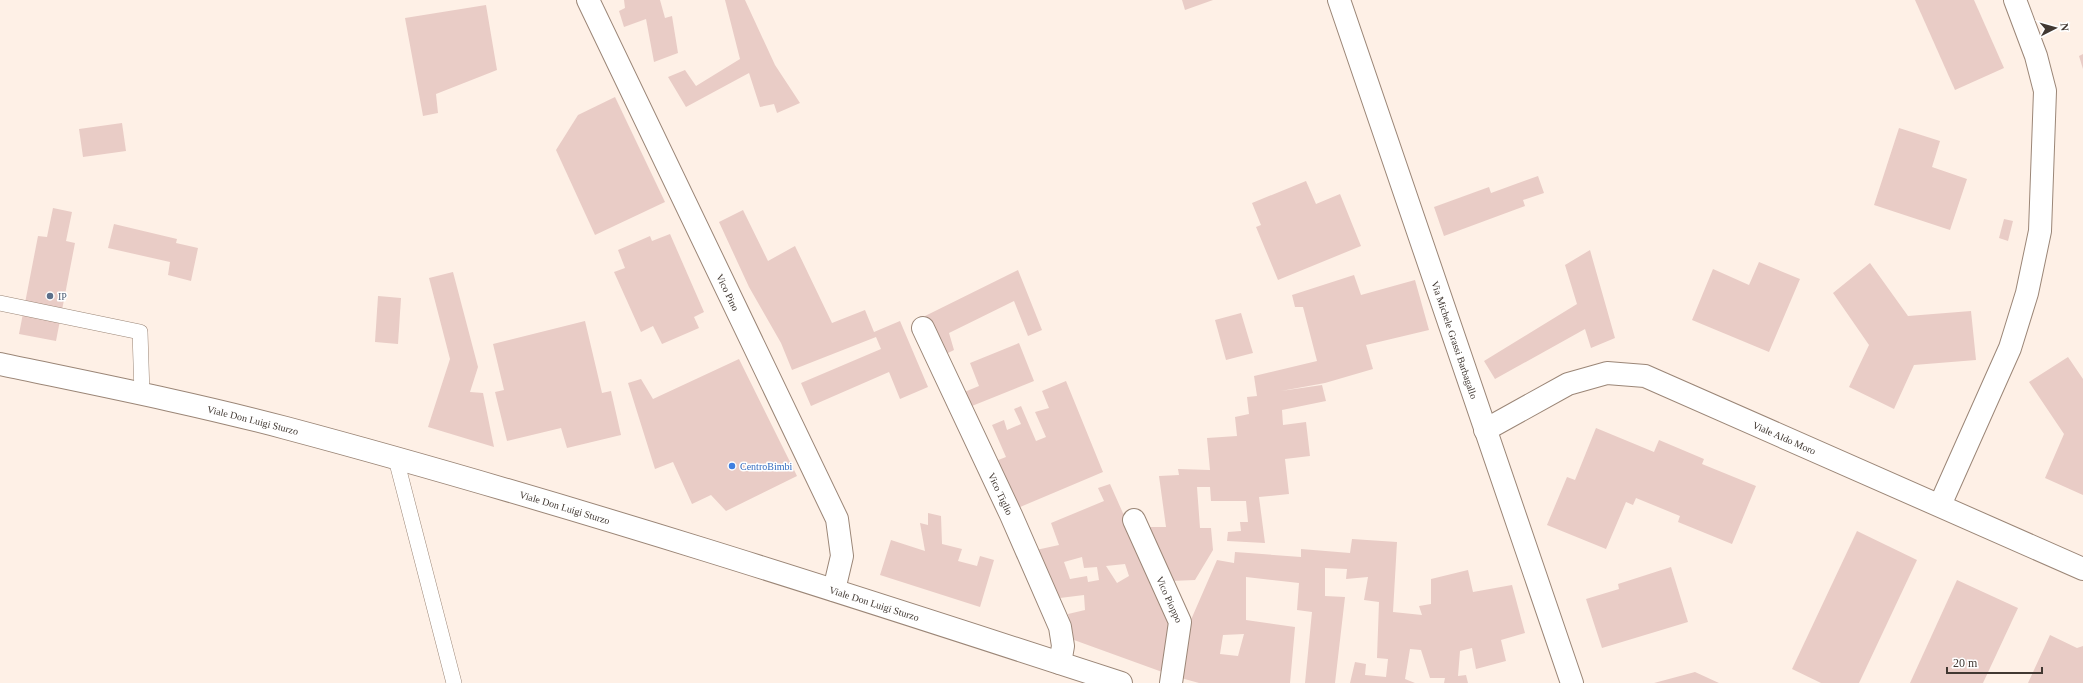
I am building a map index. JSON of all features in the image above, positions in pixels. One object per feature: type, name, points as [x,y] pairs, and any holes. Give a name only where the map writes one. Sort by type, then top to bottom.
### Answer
[{"type":"street","name":"Vico Pino","points":[[588,0],[837,519],[842,556],[834,590]]},
{"type":"street","name":"Via Michele Grassi Barbagallo","points":[[1339,0],[1571,682]]},
{"type":"street","points":[[1940,505],[2010,348],[2027,293],[2040,231],[2045,91],[2036,56],[2015,0]]},
{"type":"street","name":"Vico Tiglio","points":[[923,328],[1060,627],[1063,646],[1060,663]]},
{"type":"street","name":"Viale Don Luigi Sturzo","points":[[0,364],[142,394],[283,427],[396,458],[556,504],[834,590],[1121,683]]},
{"type":"street","name":"Viale Aldo Moro","points":[[1485,430],[1568,384],[1607,374],[1645,376],[1940,505],[2083,570]]},
{"type":"street","name":"Vico Pioppo","points":[[1134,520],[1180,622],[1171,683]]},
{"type":"lane","points":[[0,303],[140,332],[142,394]]},
{"type":"lane","points":[[396,458],[454,683]]},
{"type":"building","points":[[624,0],[660,0],[665,18],[672,16],[678,53],[654,62],[646,19],[624,27],[619,11],[625,8]]},
{"type":"building","points":[[725,0],[745,0],[775,65],[800,103],[777,113],[774,104],[760,107],[749,73],[686,107],[668,77],[685,70],[696,86],[740,59]]},
{"type":"building","points":[[1182,0],[1213,0],[1185,10]]},
{"type":"building","points":[[1915,0],[1974,0],[2004,68],[1955,90]]},
{"type":"building","points":[[486,5],[497,70],[436,94],[438,113],[423,116],[405,18]]},
{"type":"building","points":[[2083,54],[2083,69],[2079,56]]},
{"type":"building","points":[[615,97],[665,202],[595,235],[556,150],[578,115]]},
{"type":"building","points":[[122,123],[126,151],[83,157],[79,129]]},
{"type":"building","points":[[1899,128],[1940,141],[1932,167],[1967,179],[1950,230],[1874,205]]},
{"type":"building","points":[[1538,176],[1544,193],[1523,200],[1525,206],[1444,236],[1434,207],[1489,187],[1491,193]]},
{"type":"building","points":[[1306,181],[1316,204],[1340,194],[1361,246],[1278,280],[1256,227],[1261,225],[1252,203]]},
{"type":"building","points":[[53,208],[72,212],[66,241],[75,243],[56,341],[19,334],[38,236],[47,237]]},
{"type":"building","points":[[743,210],[768,261],[795,246],[832,323],[865,310],[874,332],[900,321],[928,387],[900,399],[889,372],[811,406],[801,383],[881,349],[876,337],[792,370],[781,343],[749,287],[719,222]]},
{"type":"building","points":[[2004,219],[2013,221],[2008,241],[1999,238]]},
{"type":"building","points":[[114,224],[177,239],[176,243],[198,248],[191,281],[168,275],[170,262],[108,248]]},
{"type":"building","points":[[670,234],[704,312],[694,317],[699,328],[662,344],[653,326],[641,332],[614,272],[625,268],[618,250],[650,236],[652,241]]},
{"type":"building","points":[[1590,250],[1615,338],[1591,348],[1585,329],[1495,379],[1484,361],[1577,304],[1565,265]]},
{"type":"building","points":[[1759,262],[1800,279],[1769,352],[1692,320],[1713,269],[1749,285]]},
{"type":"building","points":[[1870,263],[1908,316],[1971,311],[1976,360],[1914,365],[1894,409],[1849,387],[1869,345],[1833,293]]},
{"type":"building","points":[[1018,270],[1042,330],[1028,336],[1014,301],[949,333],[954,350],[942,356],[925,316]]},
{"type":"building","points":[[453,272],[478,367],[470,392],[483,393],[494,447],[428,427],[450,359],[429,278]]},
{"type":"building","points":[[1354,275],[1361,295],[1415,280],[1429,330],[1366,345],[1373,369],[1325,383],[1281,391],[1322,385],[1326,401],[1282,410],[1283,425],[1306,422],[1310,456],[1285,459],[1289,494],[1259,497],[1265,543],[1227,541],[1228,532],[1241,531],[1240,522],[1248,522],[1246,501],[1211,501],[1210,487],[1197,487],[1200,528],[1211,528],[1213,550],[1195,580],[1171,581],[1146,527],[1166,527],[1159,476],[1179,475],[1178,469],[1210,470],[1207,438],[1237,436],[1235,417],[1249,414],[1247,397],[1257,396],[1254,376],[1317,361],[1303,307],[1295,307],[1292,295]]},
{"type":"building","points":[[378,296],[401,298],[398,344],[375,342]]},
{"type":"building","points":[[1241,313],[1253,353],[1226,360],[1215,320]]},
{"type":"building","points":[[585,321],[602,393],[611,391],[621,435],[567,448],[561,428],[507,441],[495,392],[504,390],[493,344]]},
{"type":"building","points":[[1019,343],[1034,381],[967,408],[962,393],[979,386],[970,363]]},
{"type":"building","points":[[2068,357],[2083,379],[2083,495],[2045,478],[2064,434],[2029,382]]},
{"type":"building","points":[[739,359],[797,476],[726,511],[711,495],[692,504],[673,462],[655,469],[628,383],[641,379],[653,399]]},
{"type":"building","points":[[1066,381],[1103,472],[1013,510],[993,462],[1006,457],[992,425],[1004,420],[1007,430],[1021,424],[1014,409],[1021,406],[1036,441],[1046,437],[1035,412],[1049,408],[1042,391]]},
{"type":"building","points":[[1596,428],[1654,452],[1659,440],[1704,459],[1702,464],[1756,486],[1732,544],[1678,522],[1680,516],[1636,498],[1633,505],[1626,502],[1606,549],[1547,525],[1567,477],[1575,480]]},
{"type":"building","points":[[1110,484],[1171,621],[1165,673],[1074,640],[1068,614],[1085,610],[1084,595],[1060,598],[1036,550],[1059,545],[1051,523],[1104,501],[1098,488]],"holes":[[[1082,557],[1084,568],[1097,567],[1099,580],[1088,582],[1087,576],[1070,579],[1064,562]],[[1125,564],[1129,576],[1117,583],[1106,566]]]},
{"type":"building","points":[[928,513],[941,516],[942,544],[962,549],[958,561],[977,566],[980,556],[994,560],[980,607],[880,575],[891,540],[925,551],[920,523],[928,525]]},
{"type":"building","points":[[1857,531],[1917,560],[1859,683],[1821,683],[1792,669]]},
{"type":"building","points":[[1352,539],[1397,542],[1393,612],[1422,615],[1419,606],[1431,604],[1431,579],[1468,570],[1473,592],[1512,585],[1525,633],[1501,640],[1506,661],[1476,669],[1472,648],[1460,651],[1458,676],[1466,675],[1468,683],[1444,683],[1445,678],[1430,678],[1421,650],[1410,649],[1405,679],[1415,683],[1350,683],[1355,662],[1366,664],[1365,675],[1386,677],[1388,659],[1377,658],[1379,602],[1364,600],[1368,577],[1346,579],[1347,569],[1325,568],[1325,596],[1345,597],[1335,683],[1305,683],[1312,612],[1297,610],[1299,583],[1246,577],[1246,620],[1295,627],[1290,683],[1199,683],[1181,678],[1190,622],[1217,560],[1234,563],[1235,552],[1301,557],[1301,549],[1350,553]],"holes":[[[1244,634],[1238,656],[1220,654],[1223,635]]]},
{"type":"building","points":[[1671,567],[1688,622],[1602,648],[1586,599],[1619,589],[1618,584]]},
{"type":"building","points":[[1957,580],[2018,608],[1983,683],[1910,683]]},
{"type":"building","points":[[2050,635],[2077,648],[2083,646],[2083,683],[2028,683]]},
{"type":"building","points":[[1695,672],[1719,683],[1654,683]]},
{"type":"place","name":"IP","points":[[50,296]]},
{"type":"place","name":"CentroBimbi","points":[[732,466]]}]
